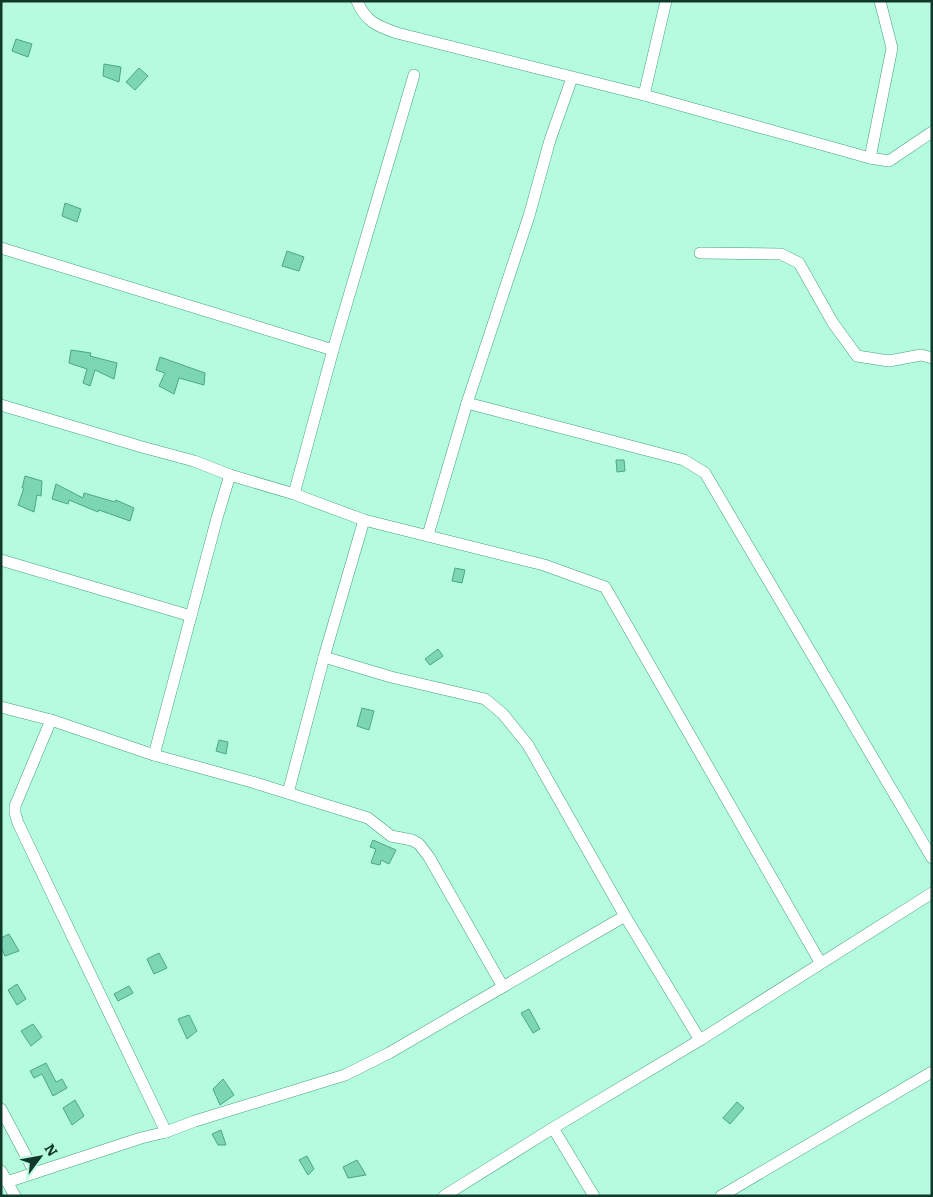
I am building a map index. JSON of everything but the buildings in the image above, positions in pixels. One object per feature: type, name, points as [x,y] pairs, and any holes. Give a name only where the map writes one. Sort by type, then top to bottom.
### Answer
[{"type":"street","points":[[357,1],[361,9],[374,24],[397,33],[644,95],[870,158],[889,161],[932,132]]},
{"type":"street","points":[[644,95],[666,1]]},
{"type":"street","points":[[870,158],[892,48],[880,1]]},
{"type":"street","points":[[294,494],[332,350],[414,75]]},
{"type":"street","points":[[428,535],[467,403],[529,216],[550,140],[572,78]]},
{"type":"street","points":[[1,248],[332,350]]},
{"type":"street","points":[[700,253],[781,254],[799,263],[833,323],[857,356],[889,360],[921,354],[932,358]]},
{"type":"street","points":[[467,403],[684,460],[705,473],[932,858]]},
{"type":"street","points":[[1,405],[194,461],[230,475],[294,494],[364,520],[544,564],[605,587],[820,962]]},
{"type":"street","points":[[154,755],[230,475]]},
{"type":"street","points":[[288,793],[324,657],[364,520]]},
{"type":"street","points":[[1,560],[191,616]]},
{"type":"street","points":[[324,657],[391,677],[485,699],[503,714],[528,745],[625,916],[700,1040]]},
{"type":"street","points":[[1,708],[51,720],[154,755],[368,818],[391,836],[412,840],[419,844],[430,858],[503,987]]},
{"type":"street","points":[[51,720],[15,806],[15,813],[18,823],[166,1132]]},
{"type":"street","points":[[444,1196],[700,1040],[820,962],[932,893]]},
{"type":"street","points":[[8,1182],[195,1121],[345,1076],[389,1053],[625,916]]},
{"type":"street","points":[[721,1196],[932,1072]]},
{"type":"street","points":[[1,1109],[35,1173]]},
{"type":"street","points":[[553,1128],[594,1196]]},
{"type":"street","points":[[1,1171],[15,1196]]}]
